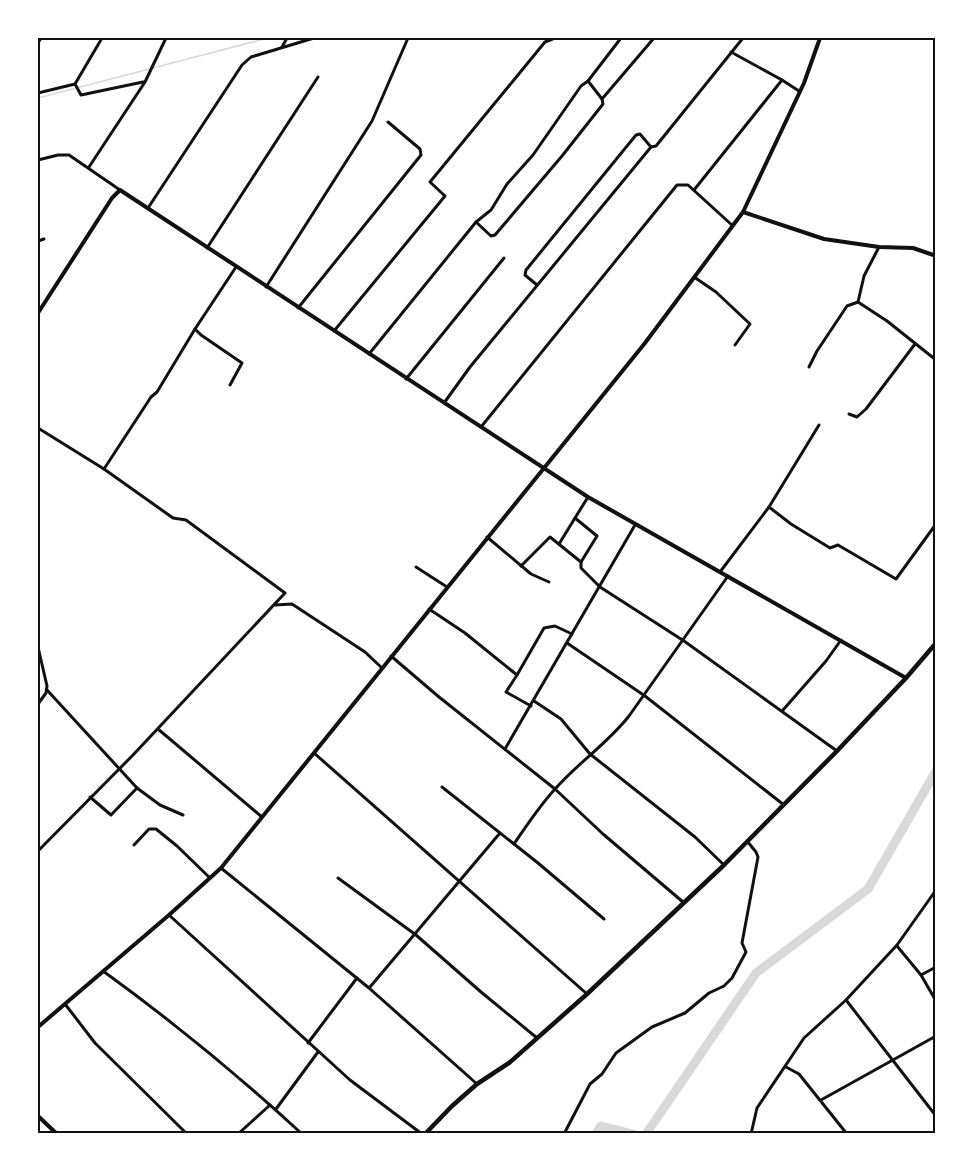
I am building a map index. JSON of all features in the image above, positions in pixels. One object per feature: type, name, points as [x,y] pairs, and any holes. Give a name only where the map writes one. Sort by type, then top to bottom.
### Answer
[{"type":"main road","points":[[38,1027],[221,868],[645,343],[744,212],[799,92],[820,38]]},
{"type":"main road","points":[[38,313],[112,198],[120,190],[588,497],[906,678]]},
{"type":"main road","points":[[744,212],[824,239],[879,247],[913,248],[936,256]]},
{"type":"main road","points":[[423,1134],[477,1084],[509,1063],[587,994],[684,903],[837,751],[936,643]]},
{"type":"main road","points":[[38,1116],[57,1134]]},
{"type":"street","points":[[38,43],[41,38]]},
{"type":"street","points":[[38,93],[76,85],[102,38]]},
{"type":"street","points":[[88,167],[145,82],[166,38]]},
{"type":"street","points":[[282,47],[287,38]]},
{"type":"street","points":[[147,209],[242,65],[251,57],[314,38]]},
{"type":"street","points":[[266,287],[372,121],[408,38]]},
{"type":"street","points":[[334,331],[445,196],[430,182],[545,42],[555,38]]},
{"type":"street","points":[[369,355],[476,222],[491,210],[507,184],[533,155],[580,86],[588,81],[621,38]]},
{"type":"street","points":[[602,99],[654,38]]},
{"type":"street","points":[[444,403],[470,367],[537,285],[651,147],[656,146],[743,38]]},
{"type":"street","points":[[731,52],[799,92]]},
{"type":"street","points":[[207,248],[318,76]]},
{"type":"street","points":[[694,190],[782,80]]},
{"type":"street","points":[[476,222],[491,236],[495,235],[603,105],[602,99],[588,81]]},
{"type":"street","points":[[76,85],[81,95],[145,82]]},
{"type":"street","points":[[298,308],[421,155],[420,149],[388,122]]},
{"type":"street","points":[[537,285],[525,275],[526,270],[636,135],[640,134],[651,147]]},
{"type":"street","points":[[38,160],[58,154],[69,155],[120,190]]},
{"type":"street","points":[[481,428],[676,185],[688,185],[733,226]]},
{"type":"street","points":[[38,241],[44,239]]},
{"type":"street","points":[[858,302],[864,276],[879,247]]},
{"type":"street","points":[[406,379],[504,258]]},
{"type":"street","points":[[104,469],[151,397],[157,392],[236,267]]},
{"type":"street","points":[[694,278],[716,292],[750,324],[735,345]]},
{"type":"street","points":[[858,302],[887,321],[936,360]]},
{"type":"street","points":[[809,367],[847,306],[858,302]]},
{"type":"street","points":[[195,329],[242,363],[230,385]]},
{"type":"street","points":[[849,414],[857,417],[866,410],[915,344]]},
{"type":"street","points":[[720,572],[769,507],[819,425]]},
{"type":"street","points":[[38,428],[104,469],[173,518],[186,520],[285,593],[158,729],[38,851]]},
{"type":"street","points":[[559,544],[588,497]]},
{"type":"street","points":[[769,507],[791,524],[830,548],[838,545],[896,579],[936,524]]},
{"type":"street","points":[[575,518],[597,536],[580,562]]},
{"type":"street","points":[[505,749],[635,525]]},
{"type":"street","points":[[487,537],[531,574],[549,582]]},
{"type":"street","points":[[521,566],[550,537],[580,562],[581,568],[600,587],[684,641],[837,751]]},
{"type":"street","points":[[416,567],[447,587]]},
{"type":"street","points":[[514,844],[555,789],[618,730],[645,696],[728,576]]},
{"type":"street","points":[[275,605],[292,604],[365,652],[382,668]]},
{"type":"street","points":[[429,609],[465,633],[517,675]]},
{"type":"street","points":[[531,706],[506,692],[544,628],[555,626],[572,634]]},
{"type":"street","points":[[783,710],[826,661],[841,640]]},
{"type":"street","points":[[567,643],[645,696],[784,805]]},
{"type":"street","points":[[38,646],[47,690],[137,788],[160,805],[183,815]]},
{"type":"street","points":[[392,656],[439,697],[555,789],[603,834],[684,903]]},
{"type":"street","points":[[38,704],[47,690]]},
{"type":"street","points":[[534,701],[561,719],[590,754],[695,837],[723,864]]},
{"type":"street","points":[[158,729],[262,817]]},
{"type":"street","points":[[314,753],[587,994]]},
{"type":"street","points":[[442,787],[604,919]]},
{"type":"street","points":[[90,797],[111,816],[137,788]]},
{"type":"street","points":[[134,845],[149,829],[156,829],[210,878]]},
{"type":"street","points":[[369,988],[501,833]]},
{"type":"street","points":[[564,1134],[590,1084],[602,1074],[616,1053],[652,1027],[685,1013],[732,978],[746,952],[742,943],[758,857],[747,841]]},
{"type":"street","points":[[221,868],[369,988],[477,1084]]},
{"type":"street","points":[[338,878],[416,935],[537,1038]]},
{"type":"street","points":[[751,1134],[757,1108],[804,1038],[846,1000],[897,945],[936,890]]},
{"type":"street","points":[[169,915],[350,1080],[423,1134]]},
{"type":"street","points":[[897,945],[921,975],[936,1001]]},
{"type":"street","points":[[921,975],[936,967]]},
{"type":"street","points":[[104,971],[276,1109],[302,1134]]},
{"type":"street","points":[[308,1042],[357,978]]},
{"type":"street","points":[[846,1000],[936,1116]]},
{"type":"street","points":[[65,1004],[94,1043],[187,1134]]},
{"type":"street","points":[[821,1100],[936,1036]]},
{"type":"street","points":[[276,1109],[318,1052]]},
{"type":"street","points":[[786,1067],[799,1074],[847,1134]]},
{"type":"street","points":[[237,1134],[271,1105]]},
{"type":"waterway","points":[[38,98],[268,38]]},
{"type":"waterway","points":[[646,1134],[756,973],[868,889],[936,771]]},
{"type":"waterway","points":[[596,1134],[601,1126],[633,1134]]}]
